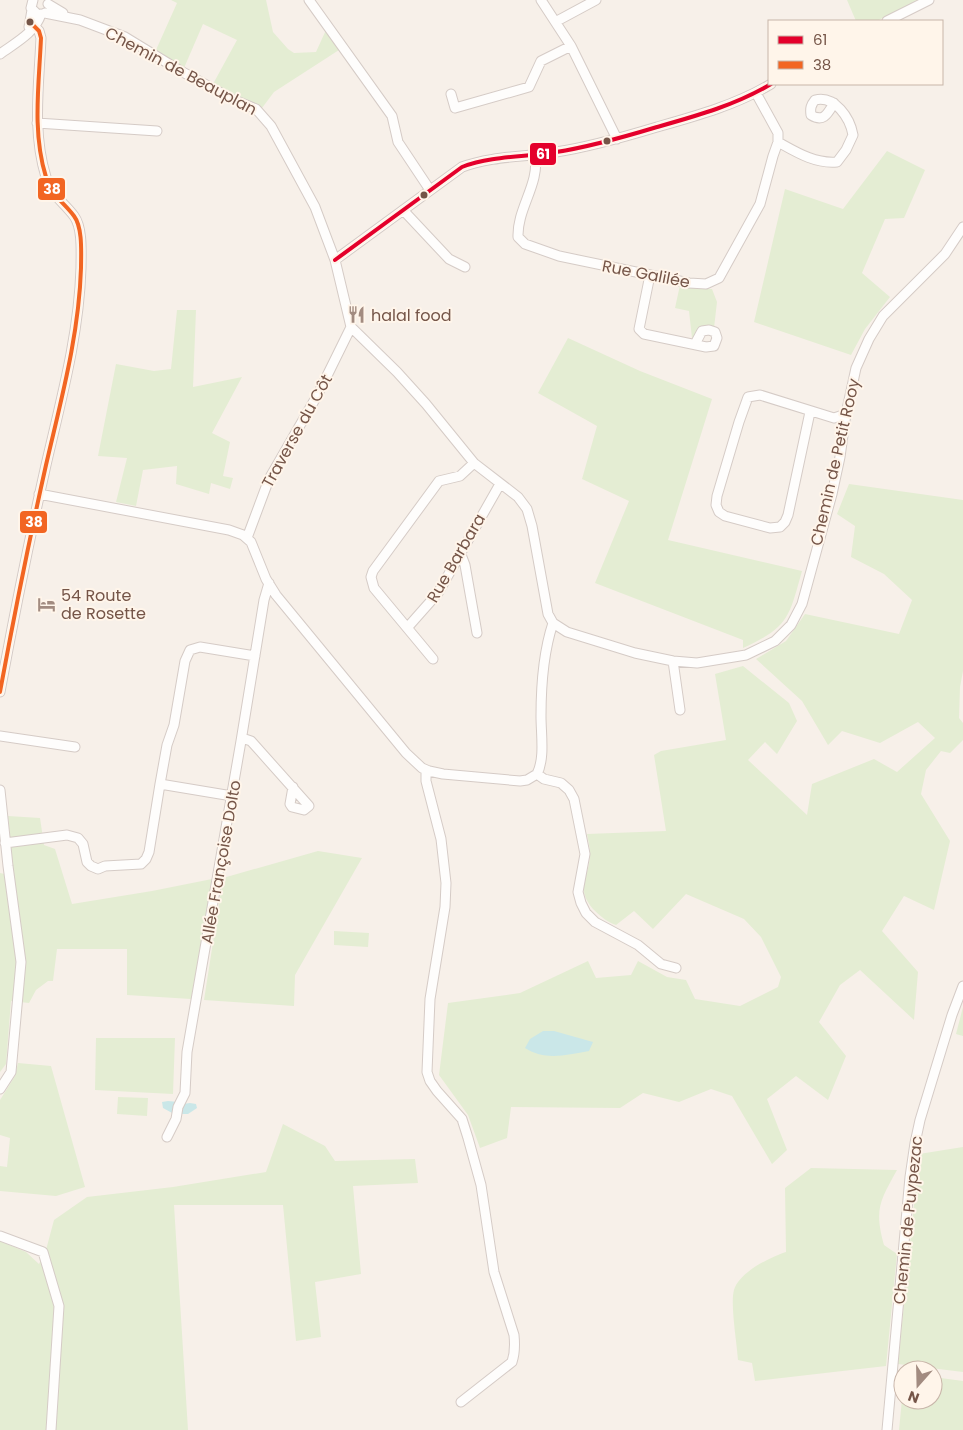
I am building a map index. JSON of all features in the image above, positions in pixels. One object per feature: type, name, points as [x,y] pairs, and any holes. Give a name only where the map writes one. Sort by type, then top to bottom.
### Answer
[{"type":"street","points":[[309,0],[392,116],[398,142],[430,190]]},
{"type":"street","points":[[541,0],[571,46],[617,138]]},
{"type":"street","points":[[556,22],[596,0]]},
{"type":"street","points":[[889,20],[929,0]]},
{"type":"street","points":[[0,692],[16,602],[77,325],[80,236],[76,218],[54,195],[41,158],[37,123],[41,38],[39,31],[33,24],[30,4]]},
{"type":"street","name":"Chemin de Beauplan","points":[[30,4],[37,14],[45,5],[125,37],[188,75],[232,99],[256,109],[264,116],[315,208],[335,260],[351,327]]},
{"type":"street","points":[[0,54],[25,34],[45,5]]},
{"type":"street","points":[[451,94],[456,108],[529,87],[541,61],[571,46]]},
{"type":"street","points":[[335,260],[462,167],[477,161],[559,152],[617,138],[721,107],[756,93],[769,85]]},
{"type":"street","points":[[756,93],[778,133],[778,142],[806,157],[826,163],[836,162],[846,150],[853,135],[848,119],[834,103]]},
{"type":"street","points":[[37,123],[157,131]]},
{"type":"street","name":"Rue Galilée","points":[[535,155],[535,176],[517,226],[518,237],[525,244],[559,256],[689,283],[706,284],[719,278],[760,204],[778,142]]},
{"type":"street","points":[[403,210],[449,260],[465,267]]},
{"type":"street","name":"Chemin de Petit Rooy","points":[[553,623],[567,632],[635,653],[673,661],[696,663],[746,655],[775,641],[791,625],[802,604],[832,494],[856,368],[869,339],[883,316],[946,254],[963,227]]},
{"type":"street","points":[[650,275],[639,329],[644,334],[695,344]]},
{"type":"street","points":[[39,494],[229,530],[243,535],[251,542],[269,584],[276,595],[382,725],[422,768],[443,774],[511,781],[527,780],[537,774],[541,762],[541,714],[545,659],[548,637],[553,623],[548,614],[532,526],[527,509],[518,497],[474,463],[426,404],[397,372],[351,327]]},
{"type":"street","name":"Traverse du Côt","points":[[247,538],[269,479],[318,394],[351,327]]},
{"type":"street","points":[[810,412],[795,487],[785,522],[780,527],[770,528],[725,516],[719,512],[716,505],[717,496],[748,396],[760,395],[834,418],[846,414]]},
{"type":"street","points":[[433,659],[374,588],[371,577],[439,481],[456,478],[474,463]]},
{"type":"street","name":"Rue Barbara","points":[[407,628],[438,593],[500,484]]},
{"type":"street","points":[[460,552],[465,565],[477,632]]},
{"type":"street","name":"Allée Françoise Dolto","points":[[167,1137],[185,1094],[187,1052],[256,656],[264,600],[269,584]]},
{"type":"street","points":[[6,843],[67,836],[78,838],[83,844],[87,862],[98,869],[105,866],[140,864],[146,859],[149,852],[167,745],[174,725],[188,653],[194,648],[200,647],[256,656]]},
{"type":"street","points":[[673,661],[680,710]]},
{"type":"street","points":[[0,736],[75,747]]},
{"type":"street","points":[[242,738],[251,742],[293,787]]},
{"type":"street","points":[[426,770],[429,794],[440,838],[446,883],[446,906],[430,999],[427,1072],[430,1081],[437,1091],[462,1119],[482,1192],[494,1272],[514,1335],[515,1345],[515,1354],[512,1362],[461,1402]]},
{"type":"street","points":[[537,774],[544,779],[561,783],[569,790],[574,799],[585,854],[578,892],[586,913],[595,922],[638,946],[662,964],[676,968]]},
{"type":"street","points":[[160,784],[232,796]]},
{"type":"street","points":[[0,790],[21,962],[10,1072],[0,1089]]},
{"type":"street","name":"Chemin de Puypezac","points":[[887,1430],[915,1143],[952,1015],[963,986]]},
{"type":"street","points":[[0,1236],[43,1252],[59,1306],[51,1430]]},
{"type":"green space","points":[[171,0],[266,0],[273,32],[288,49],[294,53],[316,52],[326,30],[339,50],[274,92],[262,108],[213,84],[237,40],[203,24],[184,68],[156,50],[177,3]]},
{"type":"green space","points":[[847,0],[917,0],[879,20],[856,20]]},
{"type":"green space","points":[[887,151],[925,170],[904,218],[885,219],[862,273],[890,297],[865,329],[851,355],[754,322],[785,189],[843,209]]},
{"type":"green space","points":[[680,285],[712,289],[717,302],[714,328],[705,330],[692,338],[689,311],[675,308]]},
{"type":"green space","points":[[177,310],[196,310],[193,387],[242,377],[212,433],[230,442],[223,476],[233,478],[230,489],[211,483],[209,494],[176,484],[177,466],[143,470],[136,506],[116,502],[127,458],[98,456],[116,364],[154,371],[171,369]]},
{"type":"green space","points":[[568,338],[640,371],[712,399],[668,540],[802,571],[790,610],[785,619],[770,634],[743,648],[743,640],[595,583],[629,501],[582,479],[597,426],[538,393]]},
{"type":"green space","points":[[849,484],[963,500],[963,671],[960,687],[959,718],[963,723],[963,740],[950,753],[941,751],[926,770],[921,794],[950,841],[934,910],[904,896],[882,931],[918,972],[914,1020],[860,970],[840,985],[819,1022],[846,1056],[828,1100],[796,1076],[767,1099],[787,1150],[772,1164],[732,1096],[711,1089],[679,1102],[643,1093],[620,1108],[511,1107],[507,1138],[480,1148],[468,1115],[439,1075],[448,1003],[520,993],[588,961],[596,978],[631,975],[638,961],[667,977],[686,980],[695,999],[740,1006],[778,987],[781,977],[761,937],[744,919],[686,894],[653,929],[634,911],[616,925],[593,909],[587,901],[585,894],[584,882],[590,854],[587,834],[666,831],[654,755],[661,751],[726,740],[715,674],[743,666],[789,703],[797,721],[777,754],[765,742],[748,760],[807,815],[812,784],[874,759],[897,772],[935,738],[918,722],[880,743],[842,731],[828,745],[802,701],[756,659],[786,641],[805,614],[899,634],[912,600],[884,574],[851,557],[855,526],[837,514]]},
{"type":"green space","points":[[8,816],[40,818],[44,845],[55,849],[72,904],[212,879],[191,999],[127,995],[127,949],[57,949],[53,981],[48,981],[36,990],[29,1003],[11,1001],[6,1064],[0,1072],[0,873],[13,876]]},
{"type":"green space","points":[[318,851],[362,858],[295,975],[294,1006],[204,1000],[223,878]]},
{"type":"green space","points":[[334,931],[369,933],[368,947],[334,945]]},
{"type":"green space","points":[[963,1007],[963,1036],[956,1034]]},
{"type":"green space","points":[[96,1038],[175,1038],[173,1094],[95,1090]]},
{"type":"green space","points":[[18,1063],[51,1066],[85,1187],[56,1196],[0,1191],[0,1166],[7,1167],[10,1138],[0,1135],[0,1100],[15,1076]]},
{"type":"green space","points":[[118,1097],[148,1098],[147,1116],[117,1114]]},
{"type":"green space","points":[[283,1124],[325,1146],[335,1161],[415,1159],[418,1183],[353,1186],[361,1274],[315,1282],[321,1337],[296,1341],[283,1205],[174,1205],[188,1430],[0,1430],[0,1241],[26,1252],[39,1264],[46,1250],[54,1220],[87,1197],[173,1187],[266,1172]]},
{"type":"green space","points":[[963,1147],[963,1372],[943,1370],[943,1360],[898,1360],[919,1154]]},
{"type":"green space","points":[[811,1168],[897,1170],[886,1190],[879,1214],[884,1245],[897,1254],[886,1366],[755,1381],[752,1363],[738,1360],[733,1314],[734,1290],[737,1283],[749,1271],[764,1261],[786,1252],[785,1188]]},
{"type":"green space","points":[[943,1378],[963,1381],[963,1430],[899,1430],[901,1410],[943,1410]]},
{"type":"water","points":[[543,1031],[554,1031],[593,1042],[589,1051],[556,1056],[540,1055],[525,1048],[530,1039]]},
{"type":"water","points":[[162,1102],[178,1102],[174,1114],[163,1108]]},
{"type":"water","points":[[183,1104],[196,1104],[197,1108],[188,1114],[180,1114]]},
{"type":"transit line","name":"38","points":[[0,692],[16,607],[73,343],[80,293],[81,241],[79,227],[74,216],[52,190],[46,177],[42,160],[38,126],[41,38],[39,31],[30,22]]},
{"type":"transit line","name":"61","points":[[335,260],[462,167],[496,159],[544,154],[594,145],[716,109],[769,85]]},
{"type":"place","name":"halal food","points":[[357,315]]},
{"type":"place","name":"54 Route de Rosette","points":[[47,604]]}]
